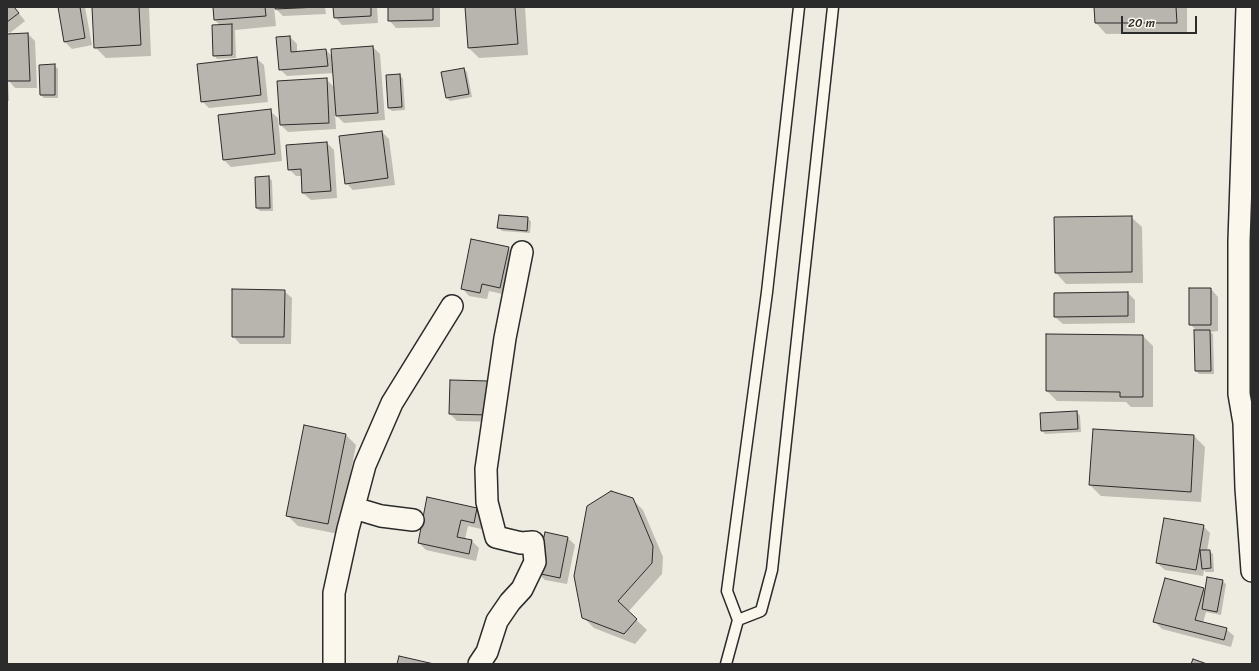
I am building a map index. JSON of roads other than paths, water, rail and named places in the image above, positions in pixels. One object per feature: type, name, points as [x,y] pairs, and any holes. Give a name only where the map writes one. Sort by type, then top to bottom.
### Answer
[{"type":"street","points":[[1247,7],[1245,241],[1239,394],[1244,423],[1246,488],[1252,571]]},
{"type":"street","points":[[479,664],[487,652],[497,621],[510,602],[522,589],[535,562],[533,542],[521,543],[496,537],[487,502],[486,470],[505,338],[522,252]]},
{"type":"street","points":[[334,664],[334,593],[365,465],[392,403],[452,306]]},
{"type":"street","points":[[1239,394],[1252,430]]},
{"type":"street","points":[[354,508],[381,516],[413,520]]},
{"type":"lane","points":[[726,664],[738,620],[727,591],[767,292],[799,7]]},
{"type":"lane","points":[[738,620],[761,611],[772,570],[833,7]]}]
